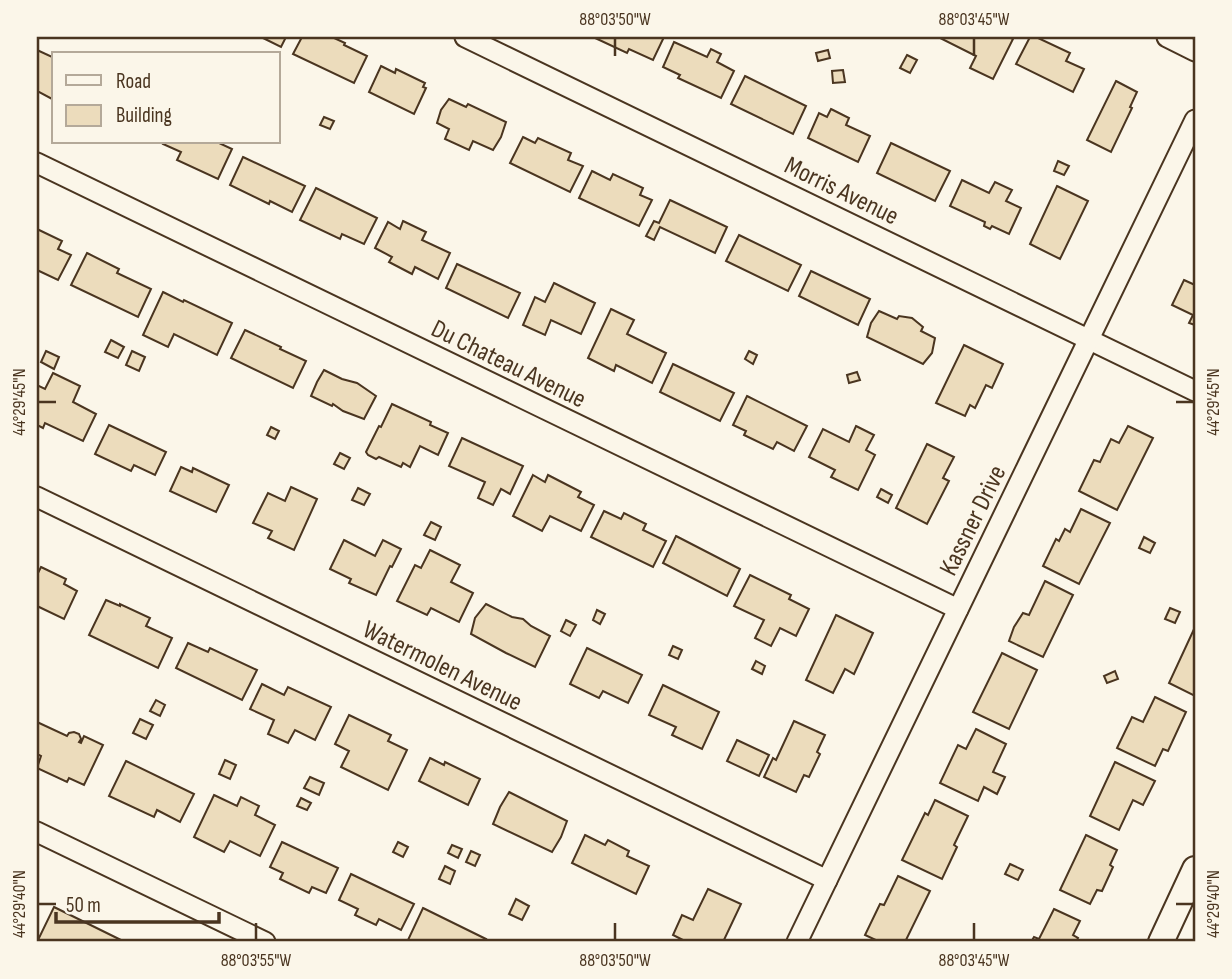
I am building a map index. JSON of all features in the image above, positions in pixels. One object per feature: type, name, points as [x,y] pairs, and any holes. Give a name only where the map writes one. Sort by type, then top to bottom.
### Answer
[{"type":"street","name":"Morris Avenue","points":[[465,37],[1195,391]]},
{"type":"street","points":[[1167,37],[1195,51]]},
{"type":"street","name":"Kassner Drive","points":[[797,942],[1195,120]]},
{"type":"street","name":"Du Chateau Avenue","points":[[37,163],[958,609]]},
{"type":"street","name":"Watermolen Avenue","points":[[37,498],[827,880]]},
{"type":"street","points":[[37,832],[265,942]]},
{"type":"street","points":[[1161,942],[1195,869]]},
{"type":"building","points":[[261,37],[286,37],[281,47]]},
{"type":"building","points":[[302,37],[332,37],[367,56],[354,83],[293,54]]},
{"type":"building","points":[[593,37],[664,37],[653,60],[629,49],[627,53]]},
{"type":"building","points":[[941,37],[1013,39],[993,79],[970,68],[976,56]]},
{"type":"building","points":[[1030,37],[1036,37],[1070,53],[1066,61],[1084,69],[1073,92],[1016,64]]},
{"type":"building","points":[[674,42],[707,57],[711,49],[721,54],[717,62],[734,71],[721,98],[678,78],[680,75],[663,67]]},
{"type":"building","points":[[37,50],[52,57],[52,99],[37,91]]},
{"type":"building","points":[[828,50],[830,58],[818,61],[816,53]]},
{"type":"building","points":[[907,55],[917,60],[910,73],[900,68]]},
{"type":"building","points":[[381,66],[395,73],[396,69],[425,83],[423,87],[426,88],[414,114],[369,92]]},
{"type":"building","points":[[843,70],[845,82],[833,83],[832,71]]},
{"type":"building","points":[[745,76],[806,106],[793,134],[731,104]]},
{"type":"building","points":[[1116,81],[1137,92],[1111,152],[1087,140]]},
{"type":"building","points":[[449,99],[466,107],[468,104],[506,122],[493,150],[473,141],[469,150],[445,139],[449,129],[437,123],[441,110]]},
{"type":"building","points":[[831,109],[849,118],[846,125],[870,136],[858,162],[808,138],[819,113],[827,117]]},
{"type":"building","points":[[324,117],[334,121],[330,129],[320,125]]},
{"type":"building","points":[[523,137],[535,143],[538,138],[571,153],[568,160],[583,166],[570,192],[510,163]]},
{"type":"building","points":[[891,143],[950,171],[935,201],[877,173]]},
{"type":"building","points":[[163,144],[221,144],[232,149],[218,179],[177,160],[181,152]]},
{"type":"building","points":[[243,157],[305,186],[292,212],[230,185]]},
{"type":"building","points":[[1058,161],[1069,166],[1064,175],[1054,171]]},
{"type":"building","points":[[592,171],[610,180],[613,174],[643,188],[640,195],[652,200],[639,226],[579,198]]},
{"type":"building","points":[[962,180],[989,193],[995,182],[1012,190],[1006,201],[1021,208],[1009,234],[992,226],[990,229],[984,226],[985,222],[950,206]]},
{"type":"building","points":[[1057,186],[1088,201],[1060,259],[1030,244]]},
{"type":"building","points":[[316,188],[377,218],[364,244],[342,234],[340,239],[300,220]]},
{"type":"building","points":[[670,200],[727,227],[715,253],[660,227],[654,240],[646,236],[654,221],[659,223]]},
{"type":"building","points":[[403,221],[426,232],[422,240],[450,253],[438,279],[415,267],[412,274],[389,262],[392,257],[375,248],[388,222],[400,229]]},
{"type":"building","points":[[37,229],[62,241],[58,249],[71,255],[58,280],[37,270]]},
{"type":"building","points":[[739,235],[801,265],[788,291],[726,261]]},
{"type":"building","points":[[87,253],[119,269],[117,273],[151,289],[138,317],[71,285]]},
{"type":"building","points":[[457,264],[520,293],[508,318],[446,288]]},
{"type":"building","points":[[811,271],[870,299],[858,325],[799,296]]},
{"type":"building","points":[[1184,280],[1195,285],[1195,325],[1189,323],[1193,315],[1172,305]]},
{"type":"building","points":[[554,283],[595,303],[581,334],[551,320],[545,335],[523,325],[535,297],[545,302]]},
{"type":"building","points":[[163,292],[232,323],[217,355],[174,334],[168,347],[143,335]]},
{"type":"building","points":[[611,309],[634,320],[627,334],[666,353],[652,383],[616,365],[614,371],[588,358]]},
{"type":"building","points":[[879,311],[897,319],[899,316],[912,318],[923,327],[921,331],[935,338],[932,353],[923,364],[867,337],[871,323]]},
{"type":"building","points":[[245,330],[306,361],[293,388],[231,358]]},
{"type":"building","points":[[111,340],[124,347],[118,358],[105,352]]},
{"type":"building","points":[[964,345],[1003,364],[992,388],[986,385],[975,408],[970,405],[965,416],[936,403]]},
{"type":"building","points":[[46,351],[59,357],[54,369],[41,362]]},
{"type":"building","points":[[132,351],[145,357],[139,371],[126,365]]},
{"type":"building","points":[[749,351],[757,355],[753,364],[745,359]]},
{"type":"building","points":[[673,364],[734,393],[720,421],[660,392]]},
{"type":"building","points":[[324,370],[357,383],[376,396],[364,419],[311,396]]},
{"type":"building","points":[[857,372],[860,380],[849,383],[847,375]]},
{"type":"building","points":[[53,373],[80,386],[73,402],[96,414],[83,441],[45,423],[43,428],[37,425],[37,385],[45,389]]},
{"type":"building","points":[[747,396],[807,426],[794,451],[777,442],[773,449],[744,435],[746,431],[733,425]]},
{"type":"building","points":[[392,404],[448,433],[438,455],[420,446],[410,467],[403,463],[401,467],[368,455],[366,452]]},
{"type":"building","points":[[109,425],[166,452],[155,475],[134,465],[131,471],[95,454]]},
{"type":"building","points":[[856,426],[874,435],[866,450],[875,455],[858,490],[831,477],[835,470],[809,457],[823,429],[849,442]]},
{"type":"building","points":[[1128,426],[1153,438],[1117,510],[1079,491],[1094,460],[1100,462],[1111,439],[1119,443]]},
{"type":"building","points":[[271,427],[279,431],[275,439],[267,435]]},
{"type":"building","points":[[462,438],[523,466],[510,494],[501,489],[493,505],[478,498],[485,482],[449,466]]},
{"type":"building","points":[[927,444],[954,457],[943,478],[949,481],[927,524],[896,508]]},
{"type":"building","points":[[340,453],[350,458],[344,469],[334,464]]},
{"type":"building","points":[[181,467],[192,472],[193,468],[229,485],[216,512],[170,491]]},
{"type":"building","points":[[533,475],[545,482],[548,475],[581,492],[578,497],[594,505],[581,531],[550,516],[542,531],[513,516]]},
{"type":"building","points":[[291,487],[317,499],[294,550],[268,538],[272,531],[253,523],[268,493],[285,501]]},
{"type":"building","points":[[358,488],[370,494],[364,505],[352,500]]},
{"type":"building","points":[[881,489],[892,495],[888,503],[877,497]]},
{"type":"building","points":[[1081,509],[1110,523],[1079,584],[1043,566],[1056,539],[1059,541],[1065,529],[1070,532]]},
{"type":"building","points":[[604,511],[621,519],[624,513],[646,524],[643,530],[666,541],[653,567],[591,537]]},
{"type":"building","points":[[431,522],[441,527],[435,540],[424,535]]},
{"type":"building","points":[[676,536],[740,569],[727,596],[663,563]]},
{"type":"building","points":[[1144,537],[1155,543],[1150,553],[1139,548]]},
{"type":"building","points":[[344,540],[375,556],[383,540],[401,549],[376,595],[349,583],[351,579],[330,569]]},
{"type":"building","points":[[430,550],[460,565],[451,582],[473,593],[459,622],[431,608],[427,615],[397,601],[415,565],[421,568]]},
{"type":"building","points":[[41,567],[66,579],[64,584],[77,591],[64,619],[37,606],[37,572]]},
{"type":"building","points":[[750,575],[791,595],[789,599],[809,609],[796,636],[780,628],[771,646],[755,638],[764,620],[734,606]]},
{"type":"building","points":[[1045,581],[1073,595],[1043,657],[1009,641],[1023,613],[1029,615]]},
{"type":"building","points":[[106,600],[150,618],[146,626],[172,638],[158,668],[89,635]]},
{"type":"building","points":[[486,604],[512,617],[523,619],[550,636],[535,667],[471,634],[475,618]]},
{"type":"building","points":[[1170,608],[1180,612],[1175,623],[1165,619]]},
{"type":"building","points":[[597,610],[605,614],[600,624],[593,620]]},
{"type":"building","points":[[836,615],[873,633],[854,674],[845,669],[833,693],[806,680]]},
{"type":"building","points":[[566,620],[576,625],[570,636],[561,631]]},
{"type":"building","points":[[1195,627],[1195,696],[1169,683]]},
{"type":"building","points":[[188,643],[208,652],[210,648],[257,670],[242,700],[176,668]]},
{"type":"building","points":[[673,646],[682,650],[678,659],[669,655]]},
{"type":"building","points":[[587,648],[642,675],[628,703],[603,691],[599,698],[570,684]]},
{"type":"building","points":[[1002,653],[1037,670],[1009,729],[973,712]]},
{"type":"building","points":[[756,661],[765,666],[762,674],[752,669]]},
{"type":"building","points":[[1115,671],[1118,679],[1107,683],[1104,676]]},
{"type":"building","points":[[262,684],[284,695],[288,687],[331,707],[315,740],[295,730],[288,743],[268,734],[274,720],[250,709]]},
{"type":"building","points":[[663,685],[719,712],[702,749],[672,735],[676,727],[649,715]]},
{"type":"building","points":[[1155,697],[1186,712],[1168,751],[1163,749],[1155,766],[1117,748],[1132,717],[1143,722]]},
{"type":"building","points":[[156,700],[165,705],[160,716],[150,711]]},
{"type":"building","points":[[349,715],[391,735],[388,741],[407,750],[388,790],[341,767],[349,751],[335,744]]},
{"type":"building","points":[[140,719],[153,725],[146,739],[133,733]]},
{"type":"building","points":[[794,721],[825,735],[809,777],[804,775],[796,792],[764,777],[773,758],[776,760]]},
{"type":"building","points":[[37,722],[67,736],[74,732],[79,734],[81,743],[84,736],[103,745],[84,785],[69,778],[67,782],[37,768],[41,756],[37,754]]},
{"type":"building","points":[[976,729],[1006,744],[993,772],[1005,777],[997,794],[984,787],[978,801],[940,783],[958,745],[966,749]]},
{"type":"building","points":[[737,740],[769,755],[759,776],[727,761]]},
{"type":"building","points":[[430,758],[444,765],[445,762],[480,779],[468,805],[419,781]]},
{"type":"building","points":[[225,760],[236,765],[230,779],[219,774]]},
{"type":"building","points":[[126,761],[194,794],[180,822],[157,810],[154,817],[109,796]]},
{"type":"building","points":[[1115,762],[1155,781],[1143,805],[1133,800],[1119,830],[1090,816]]},
{"type":"building","points":[[310,777],[324,783],[319,795],[304,788]]},
{"type":"building","points":[[509,792],[567,821],[552,852],[493,824]]},
{"type":"building","points":[[214,795],[237,806],[241,797],[259,806],[255,815],[275,825],[260,856],[230,841],[224,852],[194,837]]},
{"type":"building","points":[[301,798],[311,803],[307,810],[297,806]]},
{"type":"building","points":[[935,800],[968,816],[942,879],[902,860],[925,813],[928,815]]},
{"type":"building","points":[[585,835],[605,845],[608,840],[629,851],[627,856],[649,866],[636,894],[572,863]]},
{"type":"building","points":[[1086,835],[1117,850],[1102,891],[1097,890],[1090,904],[1060,890]]},
{"type":"building","points":[[282,842],[338,868],[326,893],[312,887],[309,893],[280,879],[283,873],[270,867]]},
{"type":"building","points":[[398,842],[408,847],[403,857],[393,852]]},
{"type":"building","points":[[452,845],[462,849],[458,858],[448,853]]},
{"type":"building","points":[[471,851],[480,855],[475,866],[466,862]]},
{"type":"building","points":[[1010,864],[1023,870],[1018,880],[1005,874]]},
{"type":"building","points":[[445,866],[455,871],[450,884],[439,879]]},
{"type":"building","points":[[351,874],[414,904],[401,930],[379,919],[376,925],[355,915],[358,909],[339,900]]},
{"type":"building","points":[[898,876],[930,891],[905,942],[880,942],[865,935]]},
{"type":"building","points":[[708,889],[741,904],[723,942],[682,942],[683,940],[673,935],[682,915],[693,920]]},
{"type":"building","points":[[516,899],[529,906],[522,920],[509,914]]},
{"type":"building","points":[[54,907],[125,942],[37,942]]},
{"type":"building","points":[[423,908],[486,939],[484,942],[412,942],[408,940]]},
{"type":"building","points":[[1054,909],[1080,921],[1073,935],[1078,938],[1076,942],[1031,942],[1034,937],[1039,939]]}]
